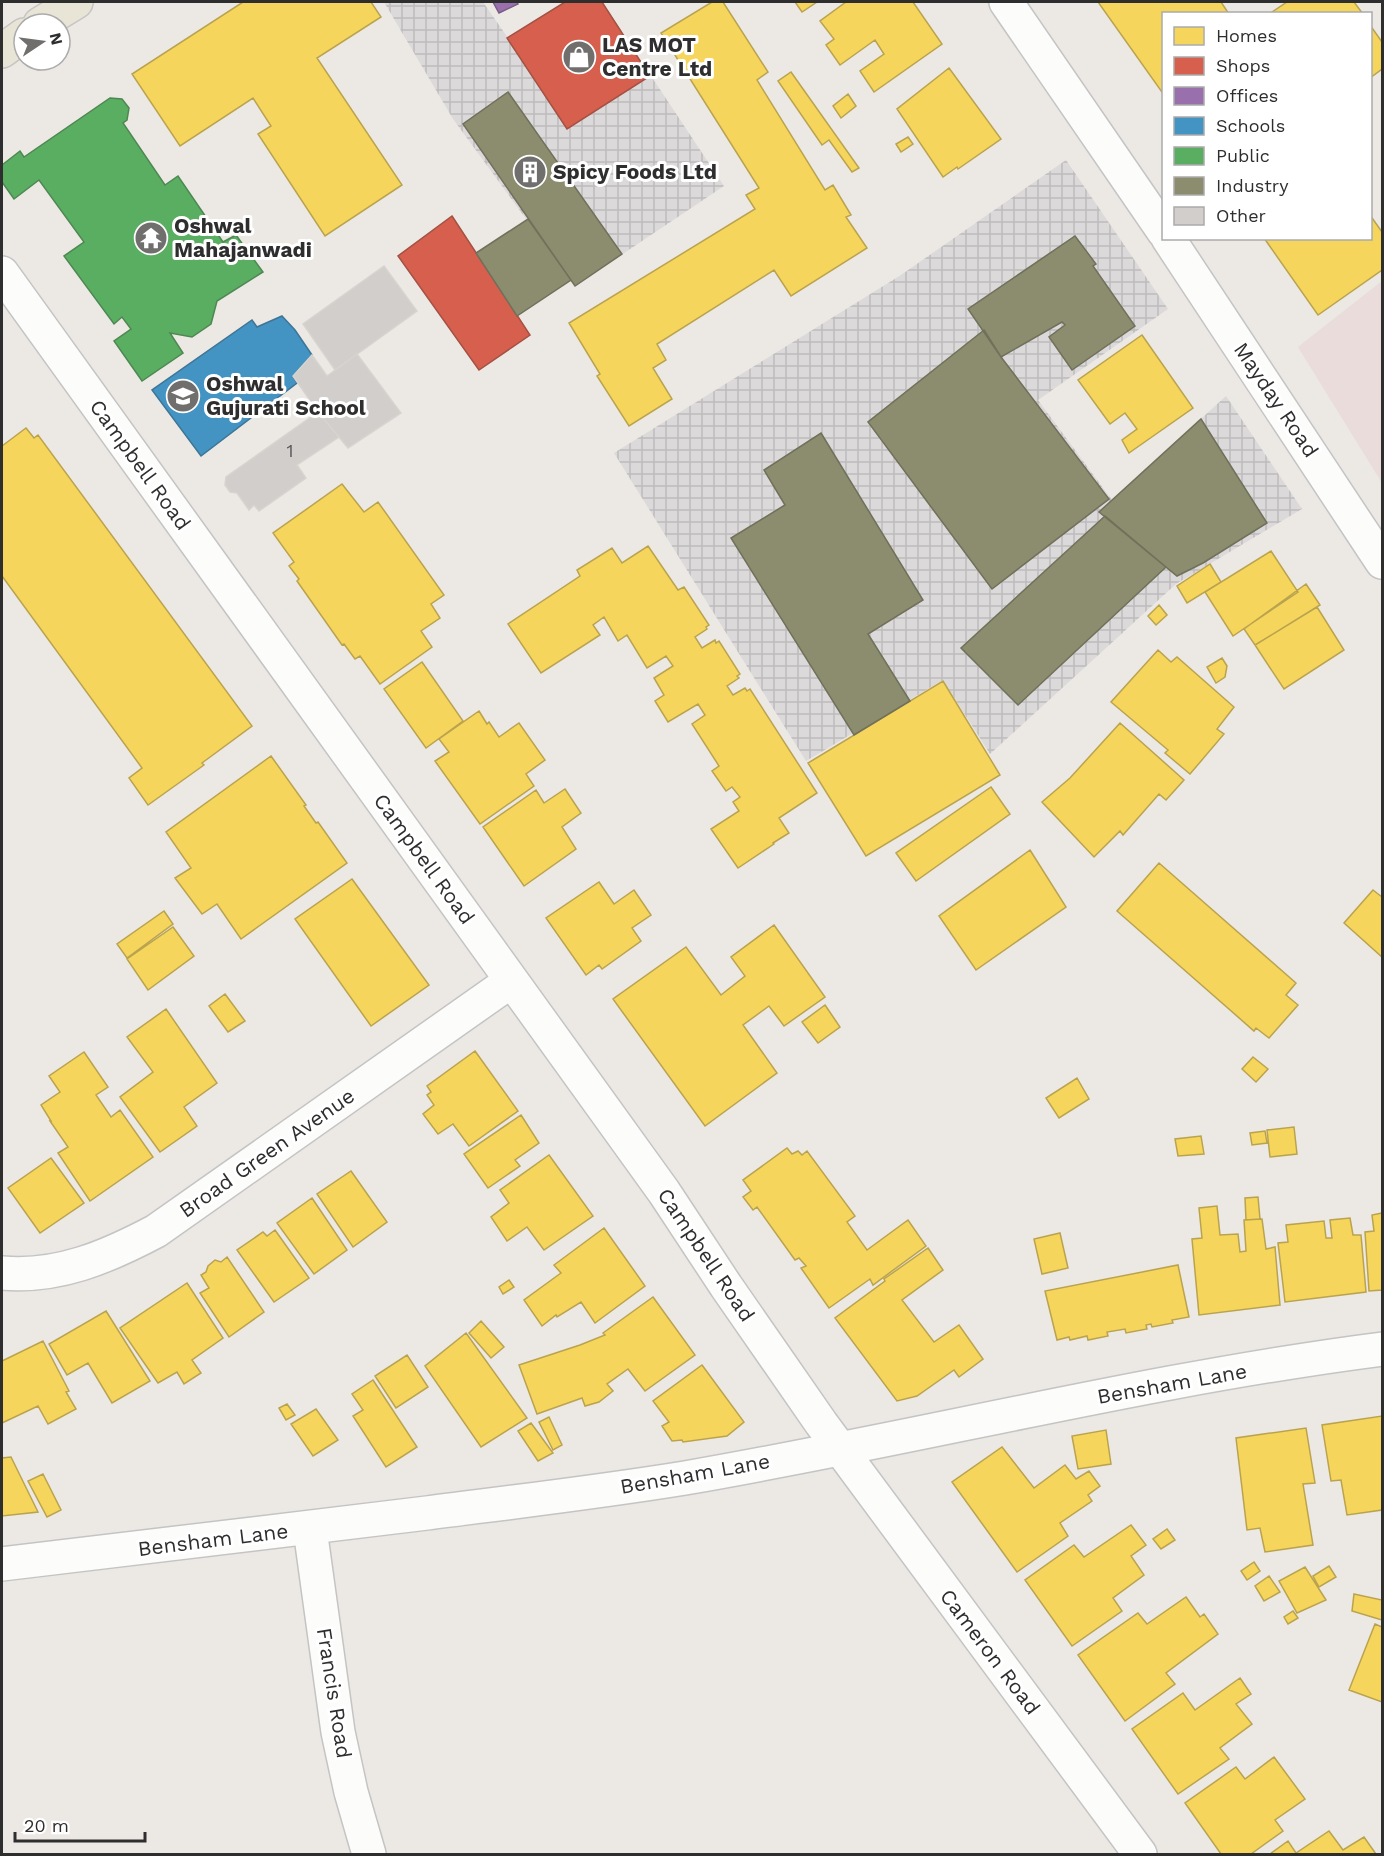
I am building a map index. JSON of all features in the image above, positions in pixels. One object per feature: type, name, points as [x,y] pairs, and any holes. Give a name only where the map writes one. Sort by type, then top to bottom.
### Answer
[{"type":"main road","points":[[60,12],[76,2]]},
{"type":"street","points":[[1006,2],[1162,229]]},
{"type":"street","name":"Mayday Road","points":[[1169,240],[1383,562]]},
{"type":"street","name":"Campbell Road","points":[[2,273],[664,1192],[726,1286],[841,1449]]},
{"type":"street","name":"Broad Green Avenue","points":[[2,1273],[33,1273],[66,1269],[119,1250],[156,1231],[511,981]]},
{"type":"street","name":"Bensham Lane","points":[[2,1564],[310,1529],[683,1478],[1182,1381],[1383,1349]]},
{"type":"street","name":"Cameron Road","points":[[841,1449],[1140,1854]]},
{"type":"street","name":"Francis Road","points":[[310,1529],[338,1732],[351,1792],[369,1854]]},
{"type":"shaded area","points":[[384,2],[483,2],[508,38],[565,2],[602,2],[724,186],[575,286],[453,119]]},
{"type":"shaded area","points":[[1066,160],[1168,309],[1038,400],[1112,500],[1226,396],[1302,509],[1176,584],[990,754],[943,680],[806,761],[614,453],[901,275]]},
{"type":"shaded area","points":[[1382,281],[1382,483],[1298,347]]},
{"type":"building: Homes","points":[[243,2],[371,2],[381,17],[317,58],[402,185],[325,236],[258,134],[271,126],[253,98],[180,146],[132,74]]},
{"type":"building: Homes","points":[[712,2],[723,2],[768,72],[757,80],[825,190],[833,185],[851,215],[846,217],[867,248],[791,296],[774,270],[657,344],[666,360],[653,368],[672,399],[629,426],[597,376],[600,374],[569,323],[755,209],[746,195],[759,188],[661,33]]},
{"type":"building: Homes","points":[[795,2],[817,2],[802,12]]},
{"type":"building: Homes","points":[[846,2],[913,2],[942,44],[874,92],[860,71],[884,54],[875,40],[840,65],[826,45],[834,39],[820,21]]},
{"type":"building: Homes","points":[[1098,2],[1221,2],[1228,12],[1162,12],[1162,92]]},
{"type":"building: Homes","points":[[1287,2],[1354,2],[1362,12],[1272,12]]},
{"type":"building: Homes","points":[[1372,28],[1382,42],[1382,69],[1372,76]]},
{"type":"building: Homes","points":[[949,68],[1001,139],[943,177],[897,109]]},
{"type":"building: Homes","points":[[791,72],[859,168],[852,172],[829,140],[822,145],[778,81]]},
{"type":"building: Homes","points":[[848,94],[856,106],[841,118],[833,106]]},
{"type":"building: Homes","points":[[908,137],[913,144],[901,152],[896,144]]},
{"type":"building: Homes","points":[[1372,218],[1382,232],[1382,270],[1318,315],[1265,240],[1372,240]]},
{"type":"building: Homes","points":[[1142,335],[1193,408],[1129,453],[1122,440],[1137,429],[1125,413],[1110,424],[1078,380]]},
{"type":"building: Homes","points":[[26,428],[34,438],[38,435],[252,726],[202,763],[204,765],[148,805],[129,778],[142,768],[2,576],[2,446]]},
{"type":"building: Homes","points":[[342,484],[364,512],[378,502],[444,595],[431,604],[440,618],[421,631],[432,647],[380,684],[360,656],[355,659],[344,644],[342,645],[297,581],[299,579],[289,566],[294,562],[273,533]]},
{"type":"building: Homes","points":[[648,546],[678,590],[684,587],[709,625],[695,637],[702,648],[715,640],[716,643],[719,641],[740,674],[737,676],[739,678],[727,686],[733,695],[745,688],[747,691],[750,689],[817,793],[779,818],[789,833],[738,868],[711,829],[739,811],[733,802],[740,797],[732,787],[726,791],[712,771],[719,766],[692,724],[705,715],[698,704],[668,722],[655,701],[664,695],[654,678],[673,666],[666,656],[647,668],[627,635],[618,641],[604,617],[593,625],[600,635],[541,673],[508,624],[580,576],[577,570],[612,548],[622,563]]},
{"type":"building: Homes","points":[[1271,551],[1298,592],[1233,636],[1205,592]]},
{"type":"building: Homes","points":[[1210,564],[1221,582],[1187,603],[1177,586]]},
{"type":"building: Homes","points":[[1306,584],[1320,605],[1255,645],[1244,629]]},
{"type":"building: Homes","points":[[1159,605],[1167,615],[1156,625],[1148,616]]},
{"type":"building: Homes","points":[[1317,607],[1344,650],[1284,689],[1255,645]]},
{"type":"building: Homes","points":[[1158,650],[1171,662],[1177,657],[1234,707],[1217,729],[1224,734],[1190,774],[1165,753],[1168,750],[1111,702]]},
{"type":"building: Homes","points":[[1222,658],[1227,666],[1225,677],[1216,683],[1207,667]]},
{"type":"building: Homes","points":[[422,662],[463,721],[426,748],[384,689]]},
{"type":"building: Homes","points":[[943,681],[1000,775],[866,856],[808,763]]},
{"type":"building: Homes","points":[[479,711],[499,737],[519,723],[545,760],[526,774],[534,786],[480,824],[435,761],[449,752],[439,739]]},
{"type":"building: Homes","points":[[1120,723],[1184,780],[1166,800],[1159,794],[1123,835],[1120,831],[1094,857],[1042,802],[1070,778]]},
{"type":"building: Homes","points":[[271,756],[316,823],[318,822],[347,863],[241,939],[217,904],[202,914],[175,878],[191,868],[166,832]]},
{"type":"building: Homes","points":[[991,787],[1010,814],[916,881],[896,853]]},
{"type":"building: Homes","points":[[565,789],[581,813],[562,827],[576,849],[524,886],[483,827],[536,790],[544,803]]},
{"type":"building: Homes","points":[[1030,850],[1066,907],[976,970],[939,916]]},
{"type":"building: Homes","points":[[1159,863],[1296,983],[1286,995],[1298,1005],[1269,1038],[1256,1028],[1254,1031],[1117,911]]},
{"type":"building: Homes","points":[[352,879],[429,985],[371,1026],[295,919]]},
{"type":"building: Homes","points":[[599,882],[614,904],[634,890],[651,915],[632,928],[641,941],[602,969],[599,965],[586,975],[546,918]]},
{"type":"building: Homes","points":[[1373,890],[1382,897],[1382,957],[1344,923]]},
{"type":"building: Homes","points":[[164,911],[173,924],[127,958],[117,944]]},
{"type":"building: Homes","points":[[774,925],[825,997],[784,1026],[769,1006],[743,1025],[777,1073],[705,1126],[613,999],[686,947],[721,995],[745,976],[731,957]]},
{"type":"building: Homes","points":[[173,927],[194,956],[148,990],[127,959]]},
{"type":"building: Homes","points":[[225,994],[245,1021],[228,1032],[209,1006]]},
{"type":"building: Homes","points":[[825,1005],[840,1027],[818,1043],[802,1022]]},
{"type":"building: Homes","points":[[166,1009],[217,1083],[184,1107],[197,1126],[160,1152],[120,1097],[153,1072],[127,1037]]},
{"type":"building: Homes","points":[[475,1051],[518,1111],[469,1146],[453,1124],[438,1134],[423,1114],[434,1105],[427,1095],[431,1092],[427,1086]]},
{"type":"building: Homes","points":[[84,1052],[108,1087],[96,1095],[111,1117],[120,1110],[153,1157],[90,1201],[58,1153],[68,1147],[41,1105],[60,1092],[49,1076]]},
{"type":"building: Homes","points":[[1253,1057],[1268,1069],[1256,1082],[1242,1069]]},
{"type":"building: Homes","points":[[1077,1078],[1089,1099],[1059,1118],[1046,1098]]},
{"type":"building: Homes","points":[[521,1115],[539,1143],[515,1160],[520,1166],[488,1188],[464,1154]]},
{"type":"building: Homes","points":[[1294,1127],[1297,1154],[1270,1157],[1267,1130]]},
{"type":"building: Homes","points":[[1265,1131],[1267,1143],[1252,1145],[1250,1133]]},
{"type":"building: Homes","points":[[1201,1136],[1204,1154],[1178,1156],[1175,1139]]},
{"type":"building: Homes","points":[[787,1148],[792,1154],[798,1151],[802,1155],[807,1151],[855,1216],[847,1222],[867,1250],[908,1220],[926,1246],[873,1285],[870,1279],[829,1308],[801,1268],[806,1266],[799,1258],[795,1260],[757,1207],[753,1210],[743,1197],[751,1191],[743,1180]]},
{"type":"building: Homes","points":[[549,1155],[593,1216],[544,1250],[527,1227],[507,1241],[491,1217],[509,1203],[500,1190]]},
{"type":"building: Homes","points":[[51,1158],[84,1203],[40,1233],[8,1188]]},
{"type":"building: Homes","points":[[351,1171],[387,1222],[353,1247],[317,1194]]},
{"type":"building: Homes","points":[[1258,1197],[1260,1219],[1246,1220],[1245,1198]]},
{"type":"building: Homes","points":[[312,1198],[347,1250],[314,1274],[277,1223]]},
{"type":"building: Homes","points":[[1217,1206],[1220,1235],[1238,1234],[1240,1252],[1246,1251],[1244,1220],[1262,1219],[1266,1249],[1275,1247],[1280,1305],[1199,1315],[1192,1239],[1202,1238],[1199,1208]]},
{"type":"building: Homes","points":[[1382,1213],[1382,1290],[1369,1291],[1365,1232],[1374,1231],[1372,1215]]},
{"type":"building: Homes","points":[[1350,1218],[1353,1235],[1361,1235],[1366,1292],[1285,1302],[1278,1243],[1288,1242],[1286,1225],[1324,1221],[1326,1238],[1332,1238],[1330,1220]]},
{"type":"building: Homes","points":[[604,1228],[645,1286],[595,1323],[581,1302],[557,1317],[556,1315],[542,1326],[524,1300],[561,1273],[554,1265]]},
{"type":"building: Homes","points":[[275,1230],[309,1278],[274,1302],[237,1250],[263,1232],[267,1236]]},
{"type":"building: Homes","points":[[1060,1233],[1068,1268],[1042,1274],[1034,1239]]},
{"type":"building: Homes","points":[[928,1248],[943,1270],[902,1300],[934,1342],[959,1325],[983,1359],[959,1377],[954,1370],[917,1396],[897,1401],[835,1318]]},
{"type":"building: Homes","points":[[227,1257],[264,1312],[229,1337],[200,1293],[209,1288],[201,1275],[215,1260],[221,1262]]},
{"type":"building: Homes","points":[[1178,1265],[1189,1317],[1152,1327],[1151,1324],[1146,1325],[1147,1329],[1126,1333],[1125,1329],[1107,1332],[1108,1336],[1088,1340],[1087,1336],[1057,1340],[1045,1291]]},
{"type":"building: Homes","points":[[509,1280],[514,1287],[503,1294],[499,1287]]},
{"type":"building: Homes","points":[[187,1283],[223,1338],[192,1360],[201,1373],[184,1384],[177,1372],[158,1383],[120,1328]]},
{"type":"building: Homes","points":[[653,1297],[695,1355],[645,1391],[628,1369],[607,1384],[613,1391],[599,1402],[585,1406],[582,1398],[537,1414],[519,1365],[605,1335],[603,1333]]},
{"type":"building: Homes","points":[[106,1311],[150,1381],[112,1403],[88,1363],[67,1375],[49,1344]]},
{"type":"building: Homes","points":[[481,1321],[504,1347],[491,1358],[469,1333]]},
{"type":"building: Homes","points":[[466,1333],[527,1418],[481,1447],[425,1366]]},
{"type":"building: Homes","points":[[43,1341],[76,1409],[48,1424],[38,1406],[2,1423],[2,1361]]},
{"type":"building: Homes","points":[[407,1355],[428,1387],[396,1408],[375,1376]]},
{"type":"building: Homes","points":[[702,1365],[744,1422],[727,1436],[683,1442],[682,1440],[672,1441],[662,1426],[669,1422],[653,1401]]},
{"type":"building: Homes","points":[[373,1380],[417,1447],[386,1467],[353,1416],[363,1410],[352,1394]]},
{"type":"building: Homes","points":[[287,1404],[295,1415],[286,1420],[279,1408]]},
{"type":"building: Homes","points":[[316,1409],[338,1440],[313,1456],[291,1424]]},
{"type":"building: Homes","points":[[1382,1416],[1382,1510],[1347,1515],[1341,1480],[1331,1481],[1322,1425]]},
{"type":"building: Homes","points":[[549,1417],[562,1445],[553,1450],[539,1422]]},
{"type":"building: Homes","points":[[531,1423],[553,1453],[538,1461],[518,1431]]},
{"type":"building: Homes","points":[[1306,1428],[1315,1483],[1303,1484],[1313,1545],[1265,1552],[1260,1528],[1247,1530],[1236,1438]]},
{"type":"building: Homes","points":[[1106,1430],[1111,1464],[1078,1469],[1072,1436]]},
{"type":"building: Homes","points":[[1002,1447],[1034,1488],[1065,1465],[1076,1479],[1089,1471],[1100,1486],[1088,1495],[1092,1501],[1060,1523],[1068,1536],[1017,1572],[952,1482]]},
{"type":"building: Homes","points":[[11,1457],[38,1512],[2,1516],[2,1458]]},
{"type":"building: Homes","points":[[43,1474],[61,1510],[47,1517],[28,1481]]},
{"type":"building: Homes","points":[[1131,1525],[1146,1545],[1131,1556],[1144,1575],[1113,1598],[1122,1611],[1072,1646],[1025,1580],[1074,1545],[1084,1557]]},
{"type":"building: Homes","points":[[1167,1529],[1175,1540],[1161,1549],[1153,1539]]},
{"type":"building: Homes","points":[[1254,1562],[1260,1571],[1247,1580],[1241,1571]]},
{"type":"building: Homes","points":[[1329,1566],[1336,1577],[1319,1587],[1313,1576]]},
{"type":"building: Homes","points":[[1305,1567],[1326,1600],[1297,1613],[1279,1581]]},
{"type":"building: Homes","points":[[1269,1576],[1280,1592],[1264,1601],[1255,1586]]},
{"type":"building: Homes","points":[[1354,1594],[1382,1600],[1382,1620],[1352,1611]]},
{"type":"building: Homes","points":[[1186,1597],[1200,1617],[1204,1614],[1218,1634],[1166,1673],[1175,1684],[1125,1721],[1078,1655],[1138,1613],[1147,1624]]},
{"type":"building: Homes","points":[[1293,1611],[1298,1618],[1288,1624],[1284,1617]]},
{"type":"building: Homes","points":[[1375,1624],[1382,1627],[1382,1702],[1349,1690]]},
{"type":"building: Homes","points":[[1240,1678],[1251,1694],[1236,1704],[1252,1724],[1220,1748],[1229,1759],[1178,1794],[1132,1729],[1183,1693],[1195,1710]]},
{"type":"building: Homes","points":[[1274,1757],[1305,1799],[1275,1820],[1283,1831],[1251,1854],[1221,1854],[1185,1803],[1236,1767],[1245,1779]]},
{"type":"building: Homes","points":[[1329,1831],[1343,1850],[1364,1837],[1376,1854],[1270,1854],[1288,1841],[1296,1853]]},
{"type":"building: Shops","name":"LAS MOT Centre Ltd","points":[[565,2],[602,2],[650,76],[567,129],[507,38]]},
{"type":"building: Shops","points":[[452,216],[530,335],[479,370],[398,256]]},
{"type":"building: Offices","points":[[493,2],[517,2],[518,4],[499,13]]},
{"type":"building: Schools","points":[[282,316],[312,355],[293,376],[297,383],[201,456],[152,390],[252,320],[257,327]]},
{"type":"building: Public","name":"Oshwal Mahajanwadi","points":[[110,98],[122,99],[129,108],[127,120],[123,123],[165,185],[178,176],[223,242],[236,235],[263,272],[217,301],[211,324],[192,337],[170,333],[183,353],[142,381],[114,341],[131,329],[122,317],[114,324],[64,256],[84,242],[39,180],[14,199],[2,182],[2,165],[20,151],[24,157]]},
{"type":"building: Industry","name":"Spicy Foods Ltd","points":[[508,92],[622,254],[575,286],[463,124]]},
{"type":"building: Industry","points":[[528,219],[571,280],[517,316],[476,253]]},
{"type":"building: Industry","points":[[1075,236],[1096,264],[1093,266],[1135,326],[1072,370],[1049,337],[1065,325],[1062,322],[1001,357],[968,309]]},
{"type":"building: Industry","points":[[984,330],[1001,357],[1109,499],[992,589],[868,422]]},
{"type":"building: Industry","points":[[1201,419],[1267,523],[1203,563],[1177,576],[1099,512]]},
{"type":"building: Industry","points":[[821,433],[923,600],[868,634],[910,701],[854,735],[731,538],[785,505],[764,470]]},
{"type":"building: Industry","points":[[1105,516],[1166,567],[1018,705],[961,648]]},
{"type":"building: Other","points":[[384,266],[417,311],[335,370],[303,324]]},
{"type":"building: Other","points":[[357,354],[401,413],[348,448],[318,412],[293,376],[312,355],[327,376]]},
{"type":"building: Other","points":[[318,412],[339,437],[297,465],[306,478],[259,511],[254,505],[249,510],[237,493],[230,492],[225,485],[226,477]]},
{"type":"place","name":"LAS MOT Centre Ltd","points":[[579,57]]},
{"type":"place","name":"Spicy Foods Ltd","points":[[530,172]]},
{"type":"place","name":"Oshwal Mahajanwadi","points":[[151,238]]},
{"type":"place","name":"Oshwal Gujurati School","points":[[183,396]]}]
